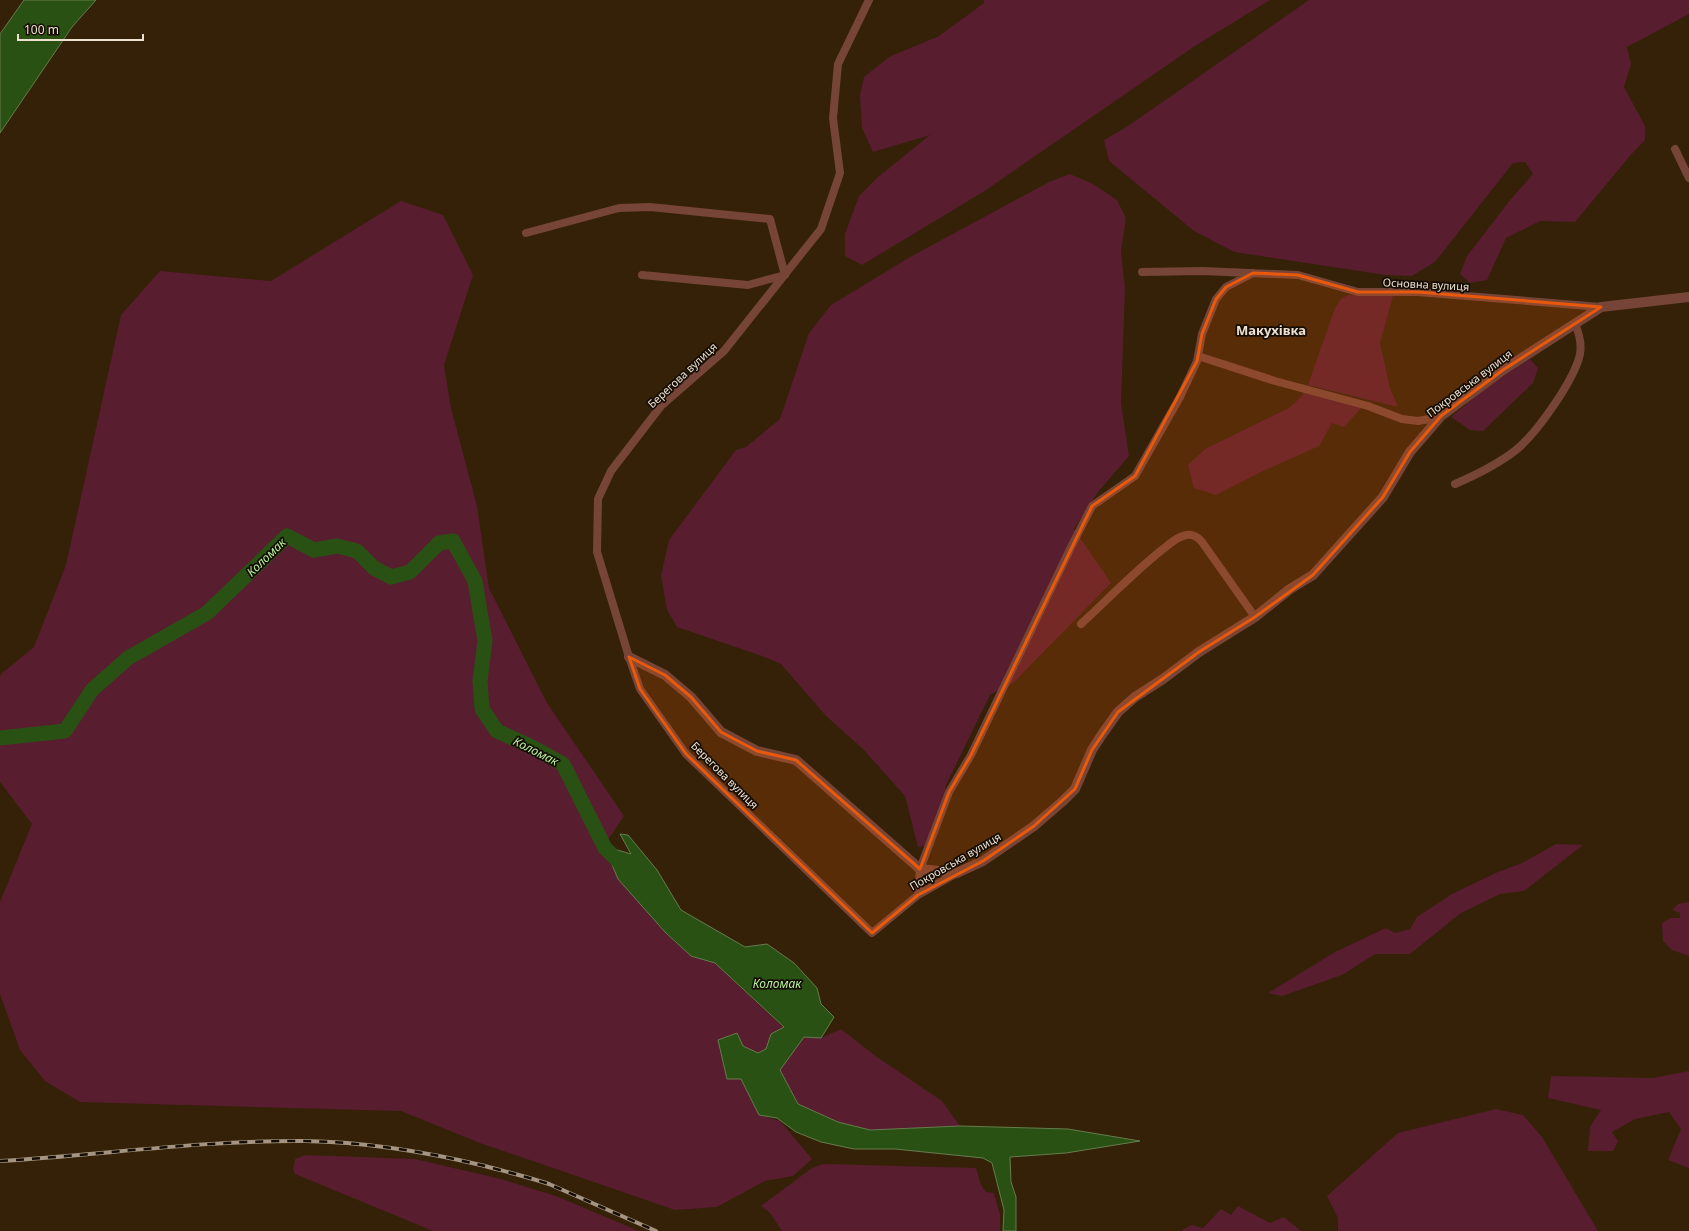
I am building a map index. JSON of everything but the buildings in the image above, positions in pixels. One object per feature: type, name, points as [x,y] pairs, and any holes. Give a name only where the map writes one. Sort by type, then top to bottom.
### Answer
[{"type":"street","name":"Берегова вулиця","points":[[869,0],[838,64],[833,118],[840,173],[821,229],[724,352],[657,411],[611,471],[598,499],[598,552],[629,658],[640,689],[686,754],[872,933]]},
{"type":"street","points":[[1675,149],[1689,178]]},
{"type":"street","points":[[526,233],[619,208],[650,207],[770,219],[785,275],[748,285],[642,275]]},
{"type":"street","name":"Основна вулиця","points":[[1142,272],[1204,271],[1298,275],[1358,292],[1418,292],[1601,308]]},
{"type":"street","name":"Основна вулиця","points":[[920,869],[949,792],[970,755],[1092,506],[1135,476],[1180,397],[1198,361],[1202,334],[1216,299],[1226,287],[1253,273]]},
{"type":"street","points":[[1601,308],[1689,297]]},
{"type":"street","name":"Покровська вулиця","points":[[872,933],[918,895],[957,873],[990,857],[1034,826],[1075,789],[1092,750],[1118,712],[1135,697],[1163,679],[1199,652],[1255,617],[1290,590],[1313,575],[1383,497],[1410,452],[1440,418],[1503,370],[1601,308]]},
{"type":"street","points":[[1455,484],[1503,460],[1518,448],[1545,417],[1564,390],[1578,362],[1581,352],[1581,343],[1575,324]]},
{"type":"street","points":[[1198,356],[1275,381],[1368,406],[1402,419],[1418,421],[1440,418]]},
{"type":"street","points":[[1081,624],[1145,563],[1174,541],[1188,534],[1198,538],[1202,542],[1255,617]]},
{"type":"street","points":[[629,658],[665,674],[691,697],[721,732],[757,751],[796,760],[920,869],[957,873]]},
{"type":"street","points":[[918,895],[920,869]]},
{"type":"highlighted area","points":[[1253,273],[1298,275],[1358,292],[1418,292],[1601,307],[1503,370],[1441,416],[1410,452],[1383,497],[1313,575],[1255,617],[1199,652],[1118,712],[1092,750],[1075,789],[1034,826],[983,861],[918,895],[872,933],[686,754],[640,689],[629,657],[665,675],[691,697],[721,732],[757,751],[796,760],[920,869],[949,792],[971,755],[1092,506],[1135,476],[1197,361],[1202,334],[1216,299],[1226,287],[1242,277]]},
{"type":"shaded area","points":[[984,0],[1270,0],[1195,46],[983,192],[862,265],[845,256],[845,234],[859,196],[878,177],[930,135],[873,152],[862,128],[860,96],[864,77],[889,57],[939,36],[984,3]]},
{"type":"shaded area","points":[[1309,0],[1689,0],[1689,14],[1627,47],[1631,64],[1624,87],[1645,126],[1645,140],[1575,222],[1540,221],[1506,238],[1487,280],[1470,283],[1460,274],[1467,256],[1511,199],[1533,174],[1525,162],[1513,163],[1435,262],[1412,276],[1386,275],[1234,252],[1194,231],[1109,161],[1104,140],[1128,126]]},
{"type":"shaded area","points":[[1070,174],[1093,184],[1117,200],[1126,218],[1121,251],[1125,288],[1121,403],[1129,456],[1098,492],[1074,529],[1111,583],[1013,683],[990,695],[946,785],[934,844],[918,847],[905,796],[863,749],[826,716],[781,664],[677,627],[667,610],[661,576],[669,540],[736,450],[746,447],[780,419],[809,333],[831,305],[910,257],[1049,182]]},
{"type":"shaded area","points":[[401,201],[443,215],[473,275],[444,365],[451,408],[477,506],[489,588],[547,703],[624,816],[604,846],[616,874],[665,932],[691,956],[715,963],[784,1028],[771,1034],[766,1049],[757,1053],[743,1046],[719,1040],[727,1079],[741,1079],[759,1115],[780,1121],[812,1159],[793,1176],[765,1181],[717,1207],[675,1210],[480,1143],[401,1111],[80,1102],[45,1081],[20,1050],[0,994],[0,902],[32,824],[0,782],[0,677],[1,674],[34,647],[66,565],[121,315],[160,271],[271,281]]},
{"type":"shaded area","points":[[1348,295],[1393,296],[1380,343],[1390,388],[1398,407],[1308,385],[1335,308],[1341,299]]},
{"type":"shaded area","points":[[1530,359],[1538,368],[1533,383],[1483,431],[1470,430],[1451,417],[1488,386]]},
{"type":"shaded area","points":[[1304,392],[1362,407],[1344,427],[1332,423],[1319,446],[1261,472],[1216,495],[1194,488],[1188,465],[1205,449],[1289,408]]},
{"type":"shaded area","points":[[1556,844],[1583,845],[1524,891],[1500,894],[1461,913],[1410,954],[1375,954],[1342,975],[1282,996],[1268,993],[1335,952],[1386,928],[1395,933],[1410,929],[1417,917],[1452,894],[1498,872],[1522,863]]},
{"type":"shaded area","points":[[1689,902],[1689,956],[1672,950],[1663,941],[1662,923],[1670,918],[1680,918],[1680,913],[1672,910],[1678,904]]},
{"type":"shaded area","points":[[841,1029],[877,1057],[942,1101],[960,1126],[870,1130],[838,1122],[798,1104],[780,1070],[804,1037],[821,1038]]},
{"type":"shaded area","points":[[1689,1071],[1689,1168],[1668,1160],[1681,1129],[1669,1112],[1635,1119],[1612,1132],[1618,1141],[1613,1151],[1588,1151],[1590,1127],[1601,1110],[1548,1098],[1551,1076],[1653,1078]]},
{"type":"shaded area","points":[[1496,1109],[1523,1115],[1542,1137],[1598,1231],[1338,1231],[1338,1218],[1327,1196],[1398,1133]]},
{"type":"shaded area","points":[[305,1155],[415,1159],[501,1179],[556,1196],[639,1231],[433,1231],[295,1174],[293,1169],[295,1159]]},
{"type":"shaded area","points":[[823,1164],[976,1168],[981,1185],[986,1192],[994,1193],[1000,1215],[1000,1231],[782,1231],[770,1213],[761,1206],[812,1168]]},
{"type":"shaded area","points":[[1238,1206],[1270,1223],[1284,1217],[1301,1231],[1181,1231],[1191,1225],[1203,1228],[1221,1209],[1231,1215]]},
{"type":"water","points":[[24,0],[96,0],[72,27],[0,133],[0,34]]},
{"type":"water","name":"Коломак","points":[[620,834],[628,835],[657,870],[681,910],[745,947],[767,944],[794,963],[817,988],[821,1004],[834,1017],[821,1038],[804,1037],[780,1070],[798,1104],[838,1122],[870,1130],[960,1126],[1068,1129],[1140,1141],[1066,1153],[1010,1157],[1011,1182],[1016,1197],[1016,1231],[1003,1231],[1004,1210],[992,1163],[983,1158],[895,1149],[854,1149],[821,1142],[796,1132],[777,1118],[759,1115],[741,1079],[727,1079],[718,1040],[737,1033],[743,1046],[758,1053],[766,1049],[771,1034],[784,1027],[715,963],[691,956],[665,932],[618,879],[604,846],[631,854]]},
{"type":"waterway","name":"Коломак","points":[[0,738],[65,731],[92,690],[128,658],[207,613],[287,536],[314,550],[337,546],[357,551],[374,568],[391,577],[410,572],[439,543],[453,541],[475,581],[485,641],[480,681],[482,709],[497,731],[532,747],[563,764],[605,848],[618,861]]},
{"type":"railway","points":[[0,1161],[191,1145],[267,1141],[351,1143],[419,1152],[485,1166],[533,1179],[549,1184],[656,1231]]},
{"type":"district","name":"Макухівка","points":[[1271,330]]}]
